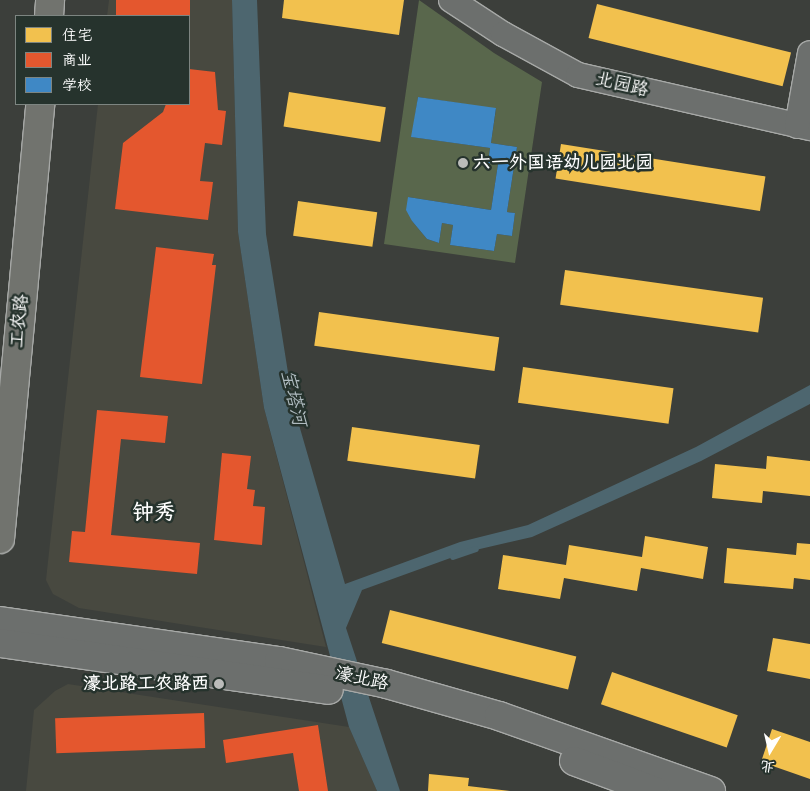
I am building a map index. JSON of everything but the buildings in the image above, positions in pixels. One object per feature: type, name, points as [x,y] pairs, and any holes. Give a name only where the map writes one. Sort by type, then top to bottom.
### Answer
[{"type":"main road","points":[[48,15],[50,0]]},
{"type":"main road","name":"工农路","points":[[0,538],[40,105]]},
{"type":"street","name":"北园路","points":[[451,0],[503,34],[578,75],[804,127]]},
{"type":"street","points":[[804,127],[810,53]]},
{"type":"street","name":"濠北路","points":[[0,621],[309,677],[499,716],[712,791]]},
{"type":"street","name":"濠北路","points":[[0,643],[234,678],[309,677]]},
{"type":"street","name":"濠北路","points":[[387,694],[505,735],[655,791]]},
{"type":"shaded area","points":[[109,0],[232,0],[238,232],[264,408],[326,647],[79,608],[53,594],[46,580],[98,105],[190,105],[190,15],[107,15]]},
{"type":"shaded area","points":[[68,684],[349,727],[377,791],[26,791],[34,710],[55,691]]},
{"type":"green space","name":"六一外国语幼儿园北园","points":[[419,0],[494,53],[542,82],[515,263],[384,244]],"holes":[[[418,97],[496,109],[491,143],[517,147],[507,212],[515,213],[512,236],[497,234],[494,251],[450,245],[453,225],[442,223],[439,243],[427,239],[412,221],[408,197],[491,210],[498,164],[488,163],[490,148],[412,137]]]},
{"type":"water","points":[[232,0],[257,0],[266,234],[293,404],[345,584],[460,542],[528,525],[696,447],[810,385],[810,404],[701,461],[532,537],[467,552],[362,590],[346,628],[400,791],[377,791],[349,727],[264,408],[238,232]]},
{"type":"waterway","points":[[453,557],[476,549]]},
{"type":"place","name":"六一外国语幼儿园北园","points":[[463,163]]},
{"type":"place","name":"濠北路工农路西","points":[[219,684]]},
{"type":"district","name":"钟秀","points":[[154,513]]},
{"type":"water label","name":"宝塔河","points":[[293,398]]}]
